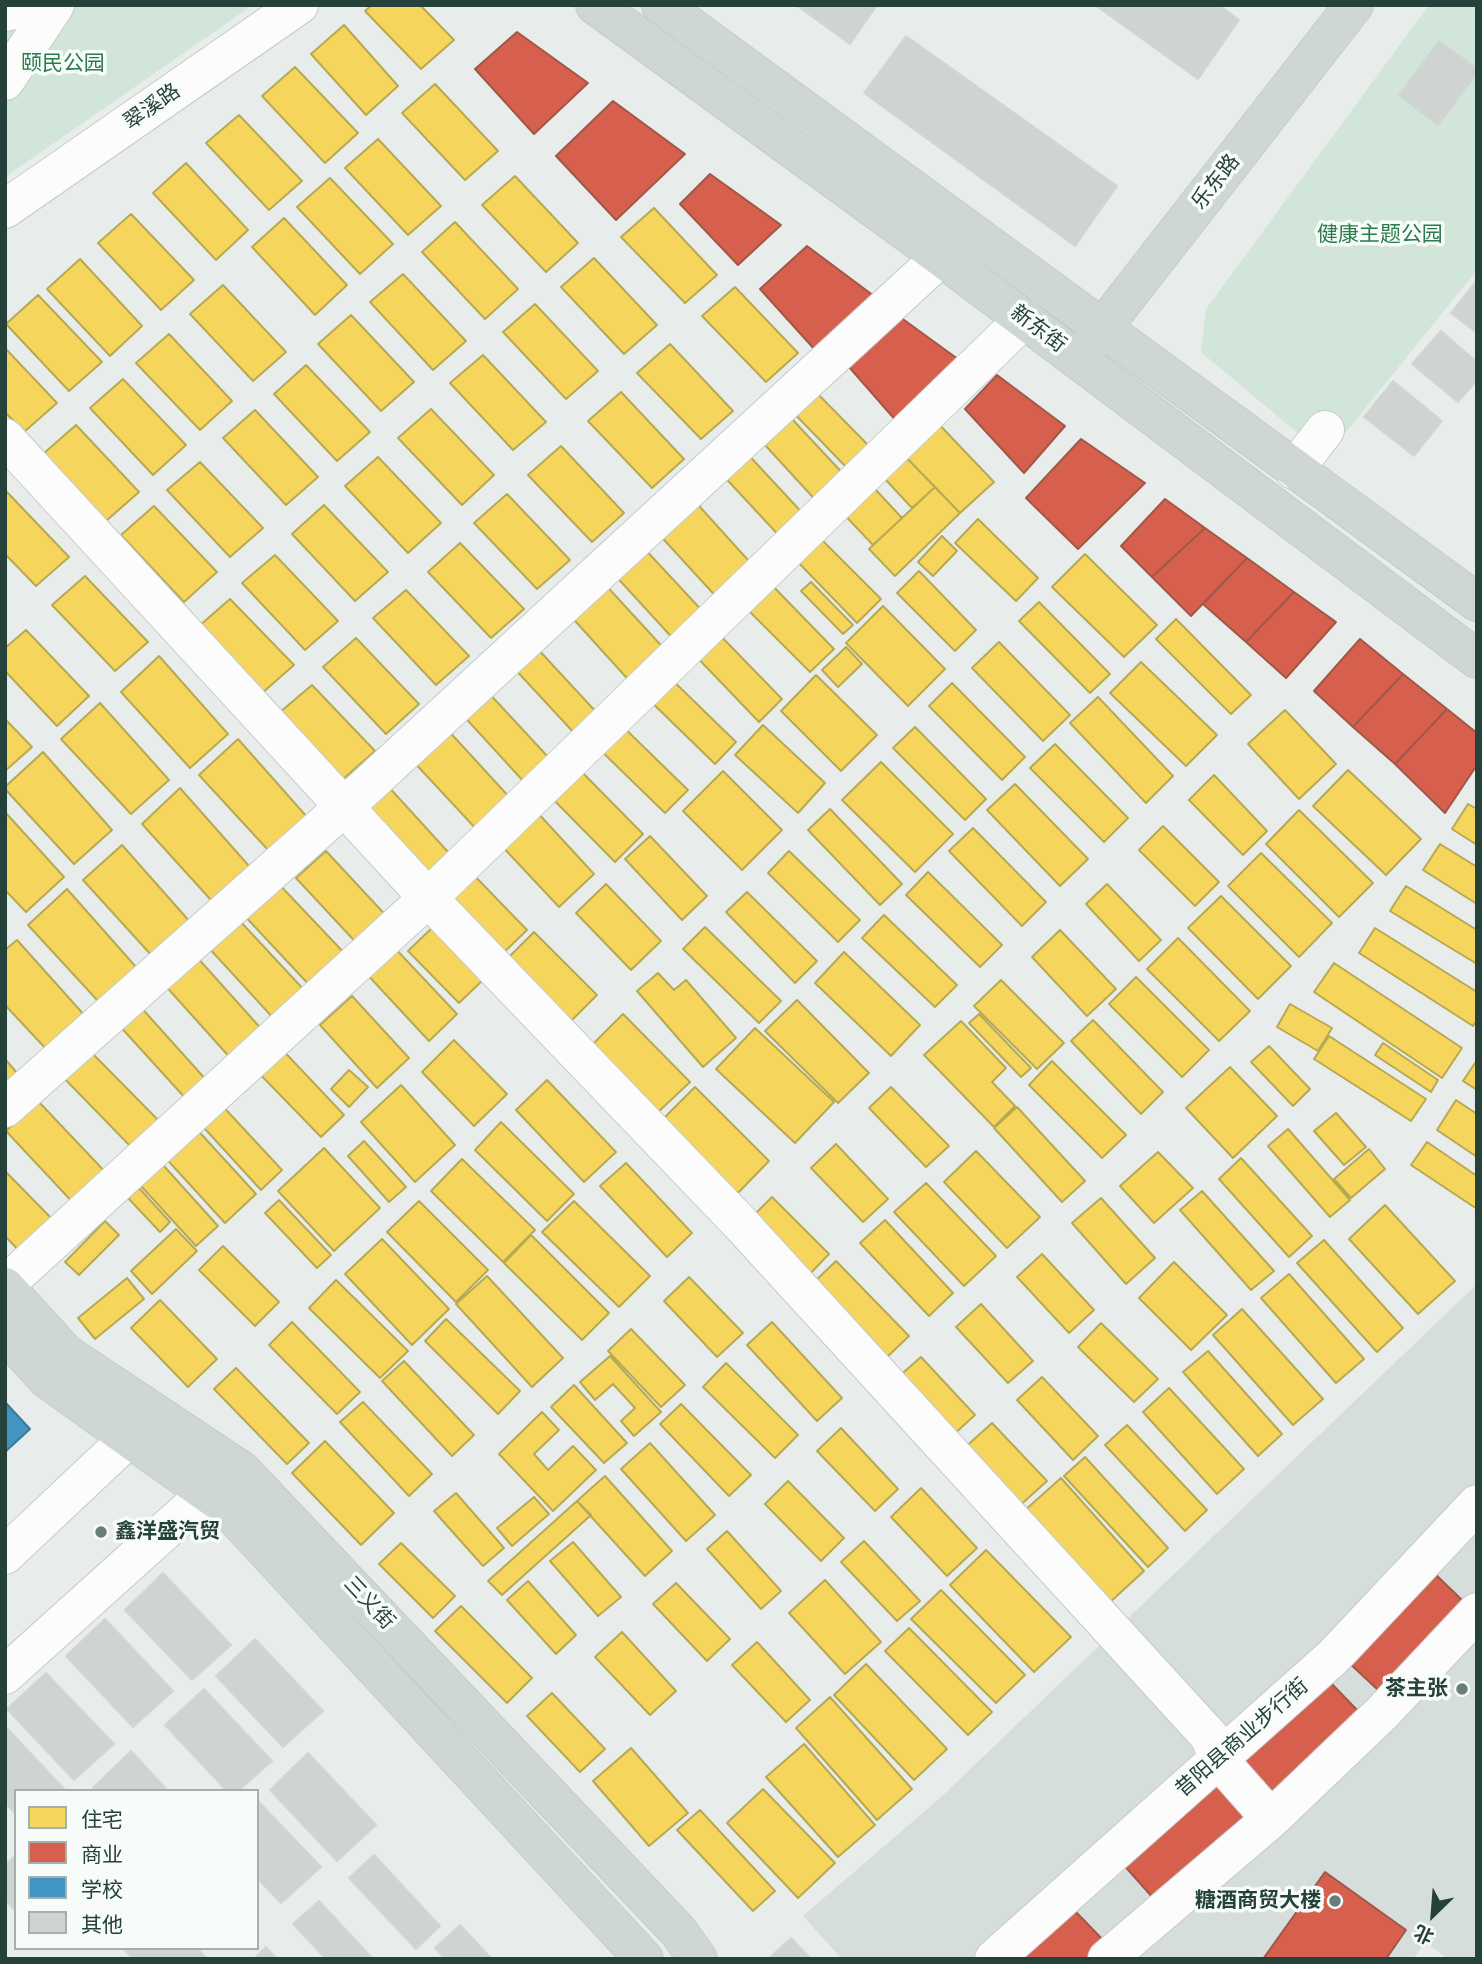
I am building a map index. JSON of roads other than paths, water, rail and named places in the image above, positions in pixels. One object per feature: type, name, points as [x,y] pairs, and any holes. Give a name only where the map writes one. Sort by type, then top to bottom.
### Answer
[{"type":"main road","name":"新东街","points":[[595,5],[942,257],[1477,659]]},
{"type":"main road","name":"新东街","points":[[660,5],[1477,602]]},
{"type":"main road","name":"乐东路","points":[[1078,360],[1354,5]]},
{"type":"main road","name":"三义街","points":[[5,1286],[66,1353],[242,1471],[678,1931],[698,1959]]},
{"type":"main road","name":"三义街","points":[[5,1332],[47,1379],[223,1504],[644,1959]]},
{"type":"street","points":[[5,12],[33,5]]},
{"type":"street","points":[[5,81],[55,5]]},
{"type":"street","name":"翠溪路","points":[[5,209],[299,5]]},
{"type":"street","points":[[5,1108],[344,807],[942,257]]},
{"type":"street","points":[[5,1286],[428,898],[1024,319]]},
{"type":"street","points":[[1294,470],[1325,429]]},
{"type":"street","points":[[5,438],[428,898],[740,1223],[1210,1737],[1218,1759],[1271,1819]]},
{"type":"street","points":[[5,1555],[129,1438]]},
{"type":"street","points":[[5,1675],[207,1493]]},
{"type":"street","name":"昔阳县商业步行街","points":[[994,1959],[1334,1657],[1477,1504]]},
{"type":"street","points":[[1107,1959],[1271,1819],[1382,1713],[1477,1612]]},
{"type":"place","name":"鑫洋盛汽贸","points":[[101,1532]]},
{"type":"place","name":"茶主张","points":[[1462,1689]]},
{"type":"place","name":"糖酒商贸大楼","points":[[1335,1901]]},
{"type":"park label","name":"颐民公园","points":[[63,64]]},
{"type":"park label","name":"健康主题公园","points":[[1380,235]]}]
